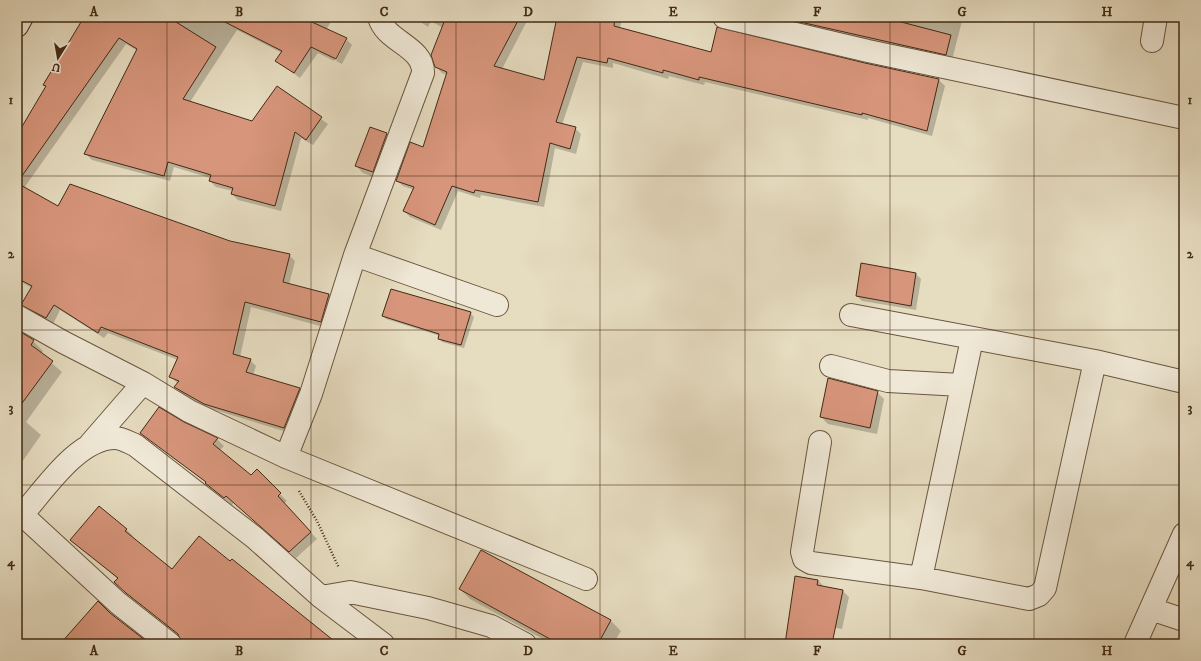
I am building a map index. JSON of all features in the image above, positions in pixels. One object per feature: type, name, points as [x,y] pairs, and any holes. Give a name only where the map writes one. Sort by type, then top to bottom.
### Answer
[{"type":"street","points":[[17,26],[22,17]]},
{"type":"street","points":[[286,457],[312,394],[355,255],[423,72],[424,64],[419,57],[389,33],[383,26],[379,17]]},
{"type":"street","points":[[724,17],[868,51],[1184,118]]},
{"type":"street","points":[[1152,41],[1156,17]]},
{"type":"street","points":[[355,255],[497,305]]},
{"type":"street","points":[[851,315],[1095,361],[1184,382]]},
{"type":"street","points":[[17,316],[63,342],[143,383],[189,411],[286,457],[586,578]]},
{"type":"street","points":[[921,578],[972,339]]},
{"type":"street","points":[[820,442],[802,552],[804,559],[811,563],[921,578],[1028,599],[1038,595],[1045,588],[1095,361]]},
{"type":"street","points":[[831,366],[888,381],[961,385]]},
{"type":"street","points":[[90,444],[143,383]]},
{"type":"street","points":[[170,644],[118,603],[20,513],[81,450],[102,439],[117,437],[135,445],[255,538],[320,597],[383,644]]},
{"type":"street","points":[[1135,644],[1184,534]]},
{"type":"street","points":[[320,597],[350,592],[428,608],[491,626],[525,644]]},
{"type":"street","points":[[1151,609],[1184,620]]},
{"type":"path","points":[[286,457],[292,480],[317,521],[350,592]]},
{"type":"building","points":[[84,17],[168,17],[216,47],[183,99],[252,121],[277,86],[322,117],[306,140],[295,132],[275,206],[231,194],[233,188],[209,181],[211,175],[168,162],[164,176],[84,154],[137,49],[119,38],[17,183],[17,135],[46,86],[43,85]]},
{"type":"building","points":[[215,17],[301,17],[347,38],[336,59],[311,47],[294,73],[275,61],[282,51]]},
{"type":"building","points":[[446,17],[520,17],[494,66],[544,80],[557,17],[615,17],[614,26],[711,52],[717,27],[865,63],[939,79],[927,131],[862,113],[862,115],[699,77],[699,80],[663,70],[663,73],[608,58],[607,63],[577,57],[556,122],[576,127],[570,149],[550,143],[538,202],[475,190],[474,193],[452,186],[435,225],[403,211],[414,187],[396,181],[410,142],[423,147],[447,72],[435,67],[431,55]]},
{"type":"building","points":[[778,17],[882,17],[951,35],[946,55]]},
{"type":"building","points":[[370,127],[387,133],[373,172],[355,166]]},
{"type":"building","points":[[17,183],[58,206],[70,184],[230,241],[290,254],[283,282],[329,294],[321,322],[245,302],[233,354],[251,359],[246,372],[300,388],[284,428],[204,404],[174,387],[179,381],[169,377],[178,357],[101,327],[98,333],[54,305],[46,318],[21,305],[32,286],[17,278]]},
{"type":"building","points":[[861,263],[916,273],[911,306],[856,296]]},
{"type":"building","points":[[391,289],[471,312],[461,345],[438,339],[439,334],[382,316]]},
{"type":"building","points":[[17,330],[34,340],[31,345],[53,361],[17,410]]},
{"type":"building","points":[[828,378],[878,391],[870,428],[820,417]]},
{"type":"building","points":[[159,407],[184,422],[218,438],[213,444],[251,475],[257,469],[281,493],[278,496],[311,532],[289,552],[226,496],[224,498],[205,483],[206,482],[140,433]]},
{"type":"building","points":[[99,506],[127,529],[125,531],[172,569],[199,536],[230,561],[232,559],[338,644],[182,644],[178,634],[114,582],[118,578],[70,540]]},
{"type":"building","points":[[481,550],[611,620],[598,644],[559,644],[459,589]]},
{"type":"building","points":[[795,576],[818,580],[817,585],[843,590],[832,644],[785,644]]},
{"type":"building","points":[[98,601],[110,613],[150,644],[60,644]]}]
